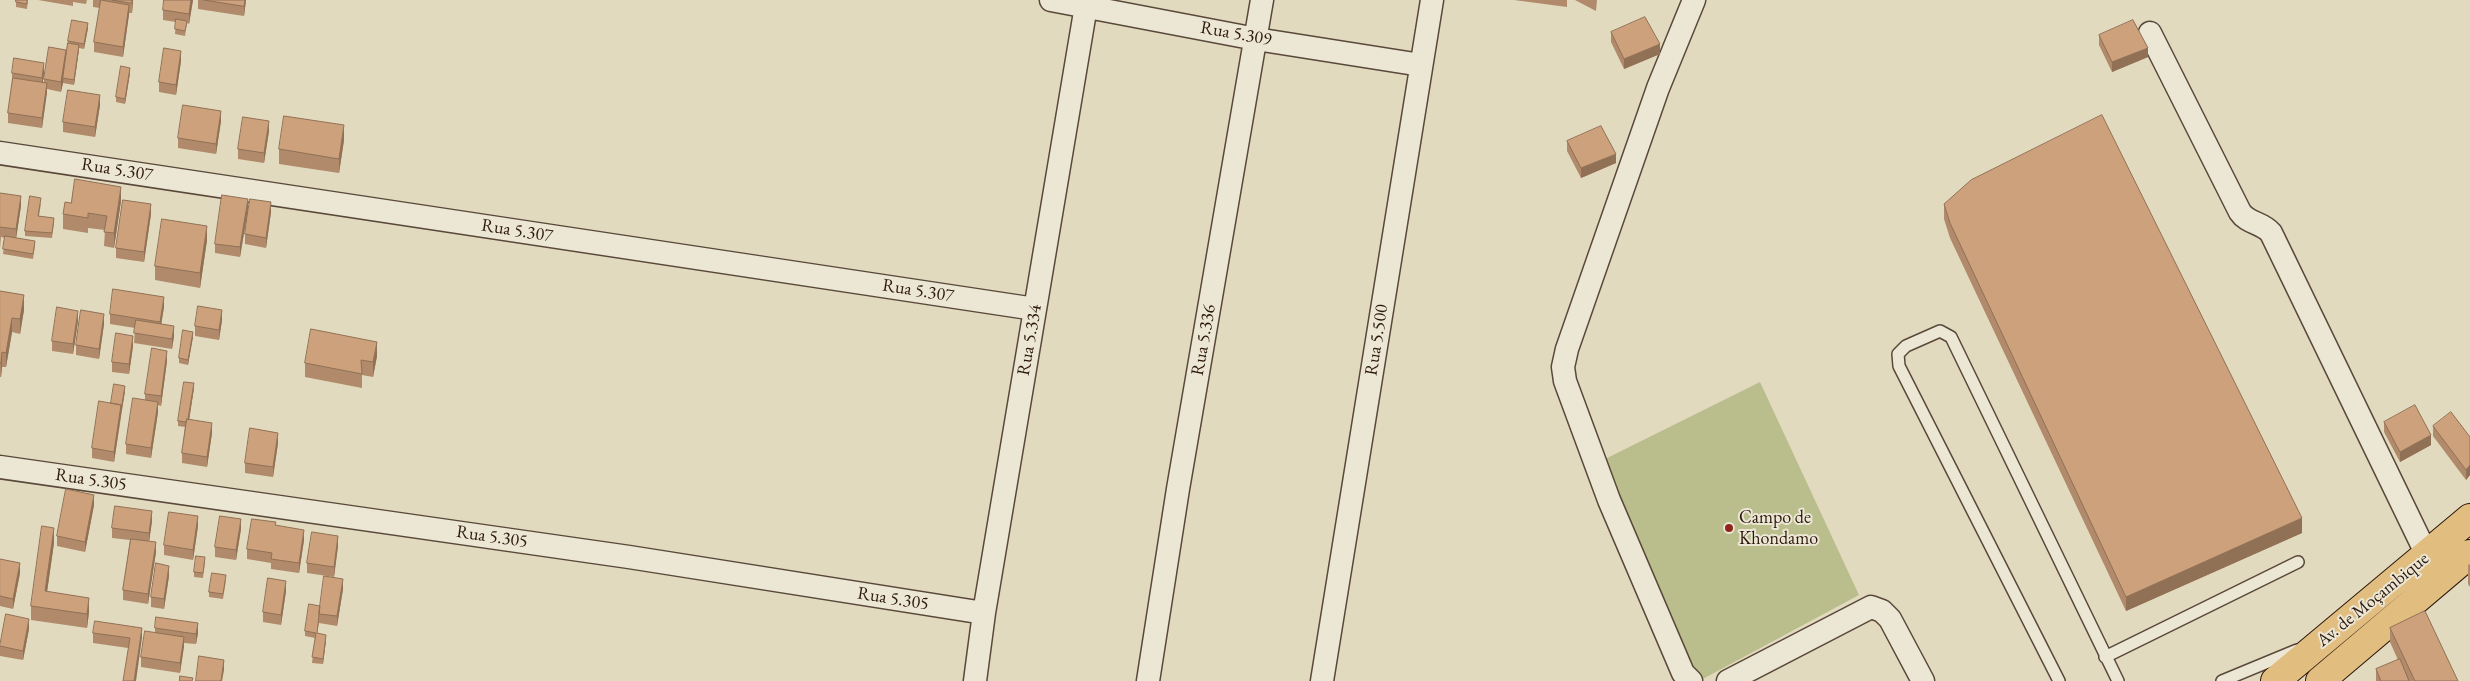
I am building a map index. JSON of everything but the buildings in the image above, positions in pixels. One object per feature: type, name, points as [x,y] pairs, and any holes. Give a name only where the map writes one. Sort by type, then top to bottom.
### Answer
[{"type":"highway","name":"Av. de Moçambique","points":[[2275,681],[2470,518]]},
{"type":"highway","name":"Av. de Moçambique","points":[[2320,681],[2470,554]]},
{"type":"street","name":"Rua 5.309","points":[[1051,0],[1086,3],[1256,39],[1421,66]]},
{"type":"street","name":"Rua 5.336","points":[[1148,681],[1180,480],[1262,0]]},
{"type":"street","name":"Rua 5.500","points":[[1322,681],[1432,0]]},
{"type":"street","points":[[1691,681],[1683,673],[1609,500],[1565,381],[1563,367],[1567,350],[1655,97],[1694,0]]},
{"type":"street","name":"Rua 5.334","points":[[974,681],[1086,3]]},
{"type":"street","points":[[2150,33],[2240,212],[2248,220],[2266,226],[2271,233],[2427,555]]},
{"type":"street","name":"Rua 5.307","points":[[0,153],[1035,309]]},
{"type":"street","name":"Rua 5.305","points":[[0,467],[629,557],[984,613]]},
{"type":"street","points":[[1728,681],[1871,607],[1882,611],[1890,619],[1923,681]]},
{"type":"lane","points":[[2059,681],[1899,366],[1898,354],[1906,346],[1940,331],[1951,337],[2118,681]]},
{"type":"lane","points":[[2105,657],[2298,562]]},
{"type":"lane","points":[[2222,681],[2325,638]]},
{"type":"green space","name":"Campo de Khondamo","points":[[1760,382],[1859,595],[1699,681],[1599,462]]},
{"type":"place","name":"Campo de Khondamo","points":[[1729,528]]}]
